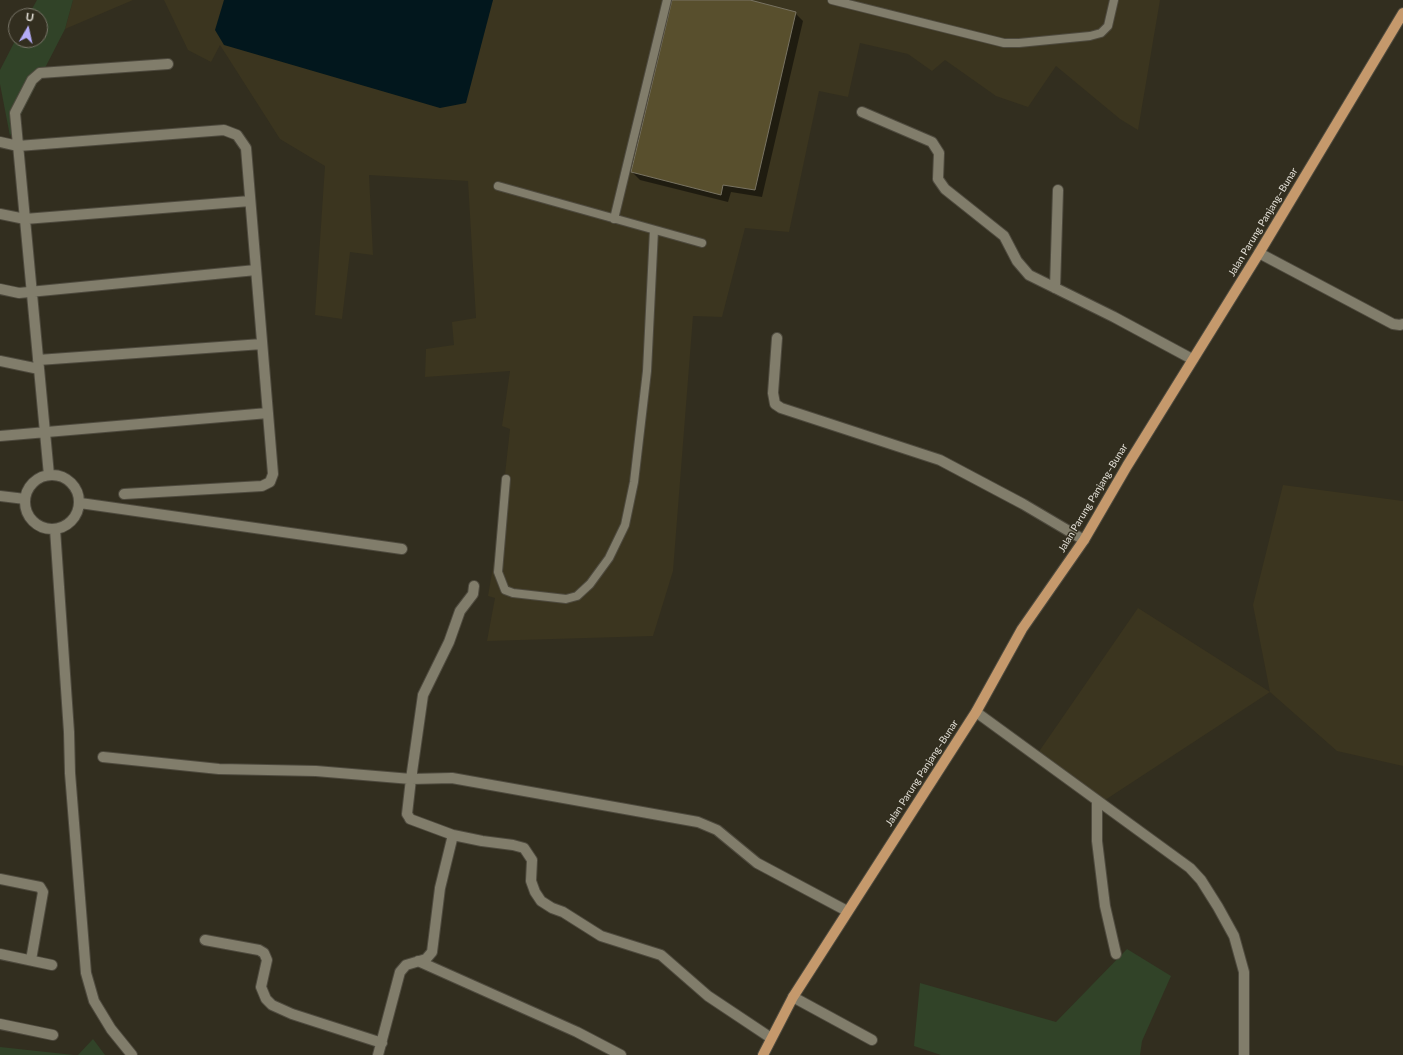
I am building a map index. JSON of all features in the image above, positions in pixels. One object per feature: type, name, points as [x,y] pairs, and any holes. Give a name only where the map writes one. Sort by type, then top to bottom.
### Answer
[{"type":"main road","name":"Jalan Parung Panjang–Bunar","points":[[763,1055],[793,997],[976,712],[1022,629],[1084,540],[1127,466],[1259,253],[1403,12]]},
{"type":"street","points":[[50,475],[15,113],[32,80],[40,73],[168,64]]},
{"type":"street","points":[[862,112],[932,142],[939,153],[938,180],[945,189],[1004,236],[1016,261],[1029,276],[1114,317],[1192,359]]},
{"type":"street","points":[[0,142],[18,146],[224,130],[237,135],[246,148],[273,474],[270,482],[262,486],[124,494]]},
{"type":"street","points":[[1054,288],[1058,190]]},
{"type":"street","points":[[0,214],[25,219],[250,201]]},
{"type":"street","points":[[1259,253],[1393,324],[1403,324]]},
{"type":"street","points":[[0,289],[20,292],[256,270]]},
{"type":"street","points":[[777,338],[773,393],[775,404],[781,408],[940,460],[1023,504],[1084,540]]},
{"type":"street","points":[[0,361],[39,365],[262,344]]},
{"type":"street","points":[[0,436],[268,413]]},
{"type":"street","points":[[50,475],[59,476],[74,486],[80,503],[77,513],[72,521],[55,529],[45,528],[36,524],[26,509],[25,499],[28,490],[33,483],[50,475]]},
{"type":"street","points":[[0,496],[25,499]]},
{"type":"street","points":[[80,503],[402,549]]},
{"type":"street","points":[[55,529],[69,732],[70,773],[86,974],[94,1001],[111,1029],[132,1055]]},
{"type":"street","points":[[474,586],[473,594],[460,611],[449,642],[423,695],[411,779],[407,814],[408,817],[410,820],[453,835],[524,848],[532,860],[531,880],[535,892],[541,901],[552,908],[564,912],[601,936],[661,955],[708,996],[771,1038]]},
{"type":"street","points":[[976,712],[1190,868],[1201,880],[1234,936],[1244,972],[1244,1055]]},
{"type":"street","points":[[103,757],[219,769],[316,770],[411,779],[452,778],[698,822],[717,830],[758,863],[847,911]]},
{"type":"street","points":[[1097,801],[1097,841],[1105,906],[1116,954]]},
{"type":"street","points":[[378,1055],[400,972],[406,965],[426,959],[432,952],[440,888],[453,835]]},
{"type":"street","points":[[0,879],[40,887],[43,892],[31,960]]},
{"type":"street","points":[[204,940],[258,950],[264,953],[268,960],[261,987],[266,999],[272,1005],[292,1014],[382,1043]]},
{"type":"street","points":[[0,954],[52,965]]},
{"type":"street","points":[[418,961],[577,1032],[621,1055]]},
{"type":"street","points":[[793,997],[872,1040]]},
{"type":"street","points":[[0,1024],[53,1035]]},
{"type":"lane","points":[[614,218],[667,0]]},
{"type":"lane","points":[[832,0],[1004,42],[1019,43],[1090,36],[1101,33],[1108,26],[1114,0]]},
{"type":"lane","points":[[498,186],[702,243]]},
{"type":"lane","points":[[506,479],[498,572],[505,590],[513,593],[566,598],[577,596],[590,584],[609,558],[625,525],[634,482],[647,371],[654,230]]},
{"type":"shaded area","points":[[73,0],[133,0],[65,29]]},
{"type":"shaded area","points":[[164,0],[1160,0],[1138,130],[1120,119],[1056,66],[1028,107],[996,96],[945,60],[932,71],[908,54],[860,43],[848,97],[819,91],[789,232],[745,228],[722,317],[693,316],[673,571],[653,636],[487,641],[495,598],[488,596],[498,538],[510,429],[502,426],[510,371],[425,377],[426,349],[454,345],[452,322],[476,318],[468,181],[369,175],[373,255],[350,252],[342,319],[315,315],[325,166],[280,139],[220,45],[211,62],[188,50]]},
{"type":"shaded area","points":[[1283,485],[1403,501],[1403,766],[1337,751],[1270,692],[1253,605]]},
{"type":"shaded area","points":[[1138,608],[1270,692],[1102,802],[1038,753]]},
{"type":"green space","points":[[37,0],[73,0],[65,29],[10,136],[0,84],[0,70],[11,48],[48,48],[48,8],[32,8]]},
{"type":"green space","points":[[1127,949],[1171,976],[1142,1041],[1140,1055],[941,1055],[914,1046],[920,983],[1056,1022]]},
{"type":"green space","points":[[93,1039],[105,1055],[78,1055]]},
{"type":"green space","points":[[0,1047],[74,1055],[0,1055]]},
{"type":"water","points":[[224,0],[493,0],[466,103],[440,108],[224,45],[215,30]]},
{"type":"building","points":[[672,0],[750,0],[796,12],[755,190],[723,185],[721,195],[631,172]]}]
